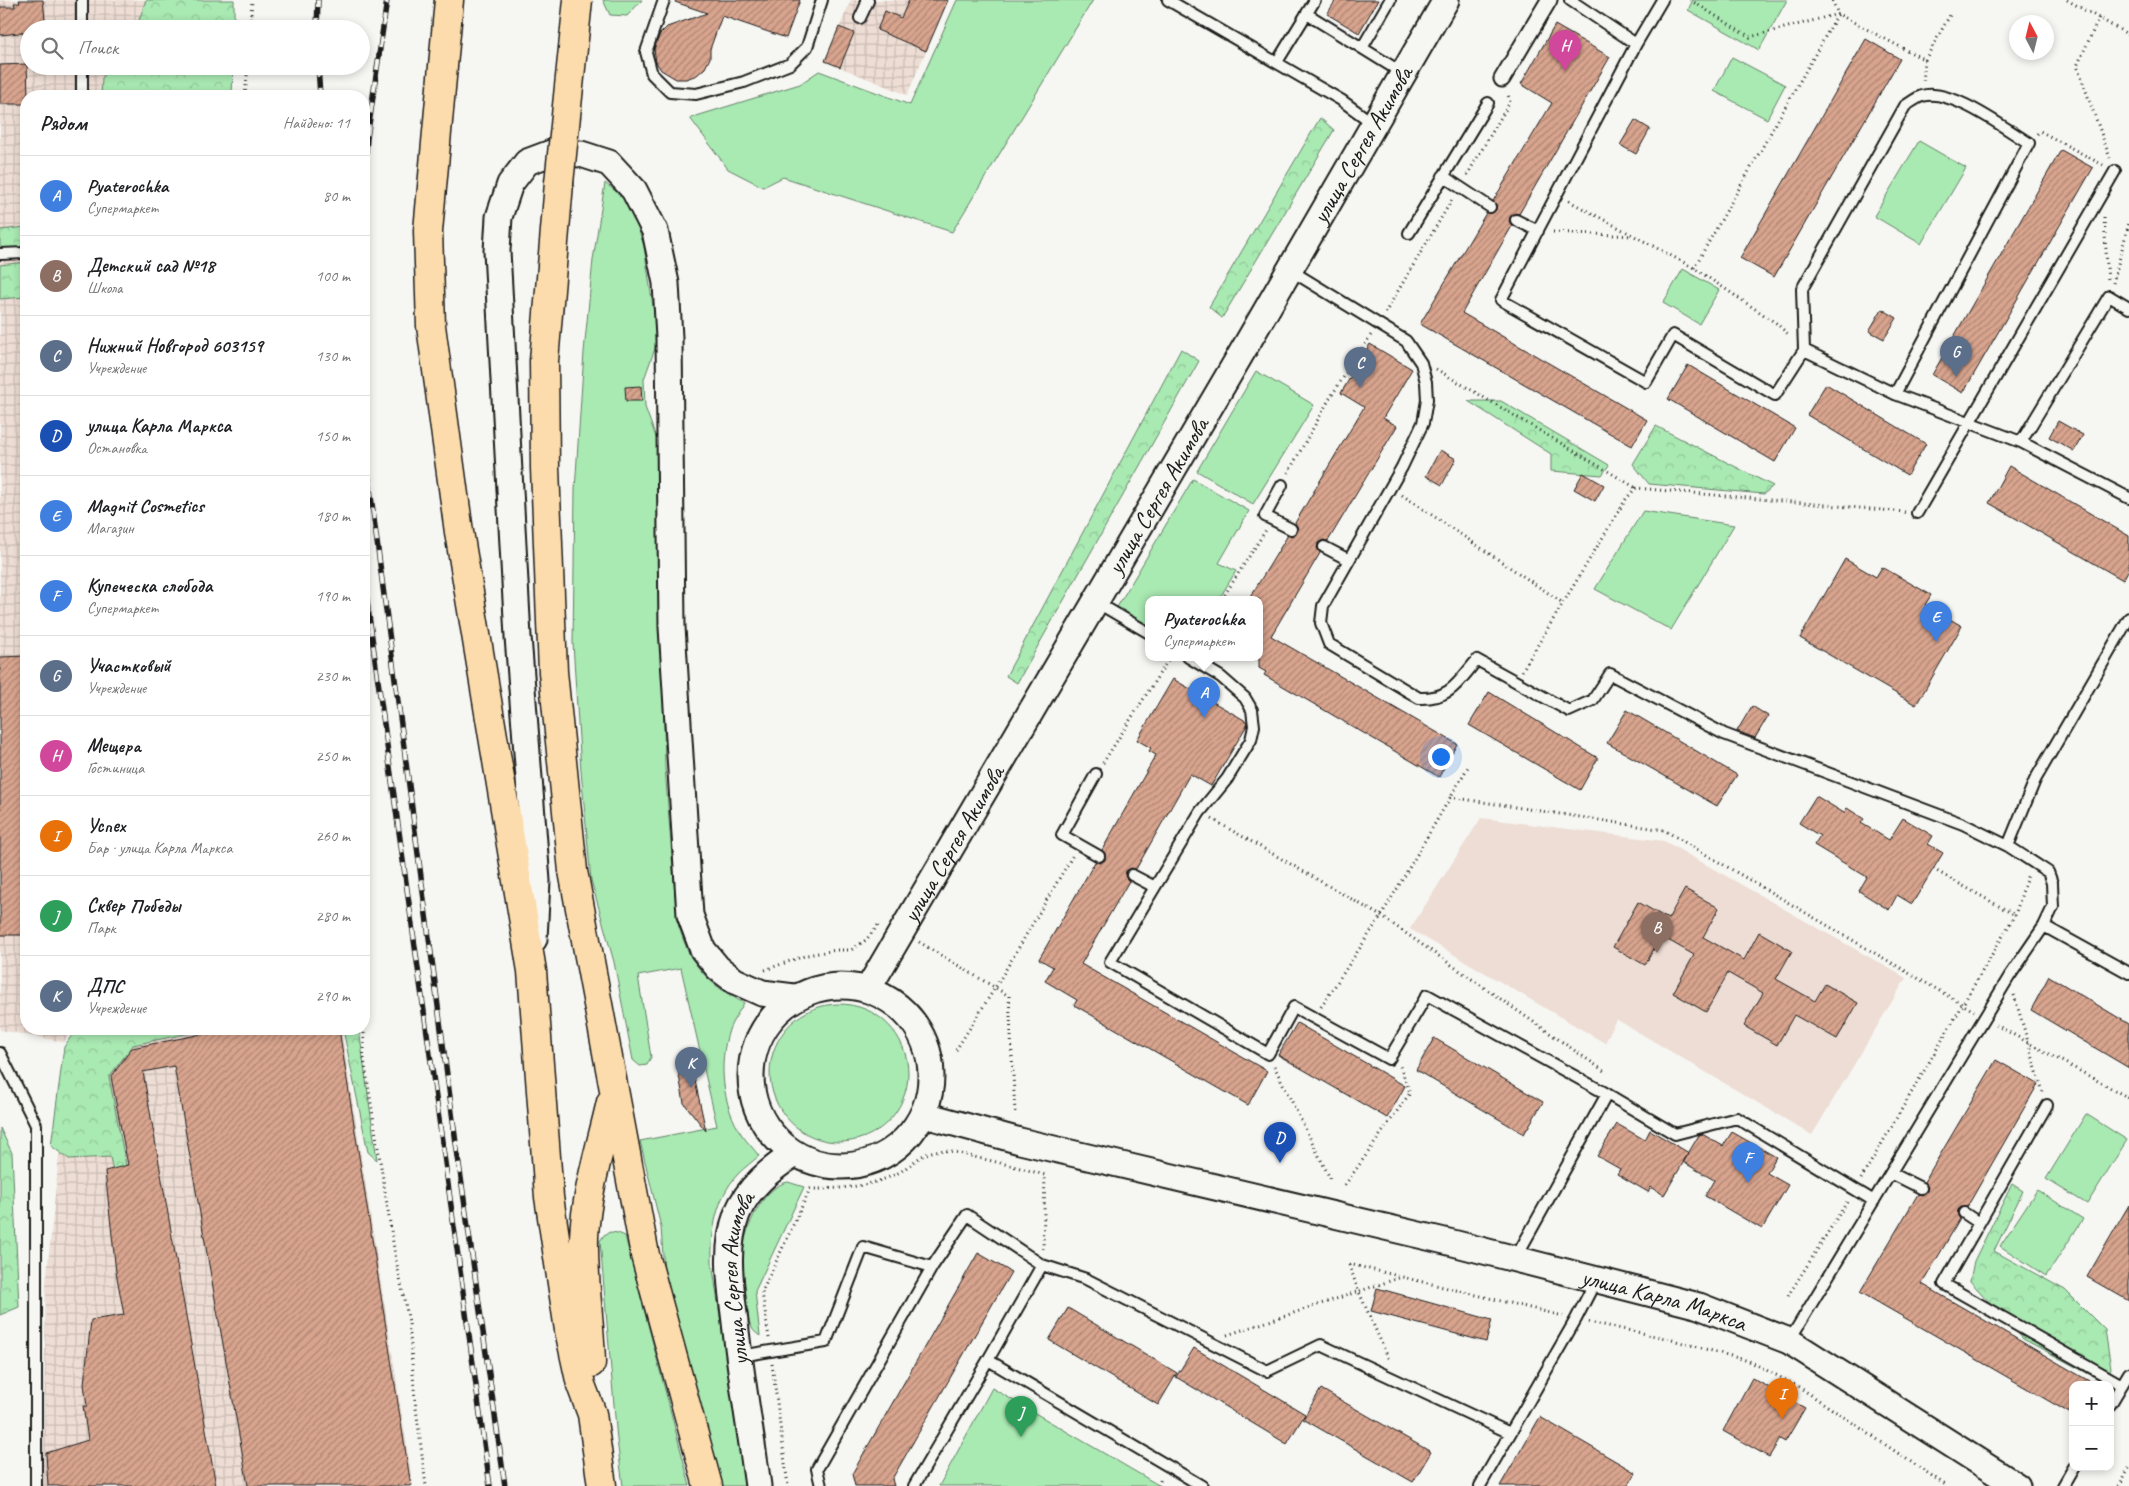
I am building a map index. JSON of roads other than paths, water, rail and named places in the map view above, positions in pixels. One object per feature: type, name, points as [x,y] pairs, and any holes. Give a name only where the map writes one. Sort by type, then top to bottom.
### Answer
[{"type":"main road","points":[[449,0],[428,231],[431,326],[459,532],[498,780],[532,971],[550,1197],[569,1330],[581,1386],[592,1414]]},
{"type":"main road","points":[[578,0],[559,183],[544,361],[553,672],[573,871],[614,1093],[645,1255],[708,1486]]},
{"type":"main road","points":[[602,1486],[592,1414],[590,1353],[584,1276],[584,1235],[591,1186],[614,1093]]},
{"type":"street","name":"улица Сергея Акимова","points":[[868,989],[1096,602],[1446,0]]},
{"type":"street","points":[[1502,79],[1549,0]]},
{"type":"street","points":[[532,971],[537,881],[518,637],[497,251],[499,217],[510,184],[527,162],[551,153],[581,154],[610,163],[634,190],[655,231],[666,283],[669,338],[672,627],[690,915],[703,950],[718,968],[735,981],[762,993],[794,997]]},
{"type":"street","points":[[839,985],[868,989],[895,1003],[916,1025],[929,1053],[931,1083],[929,1104],[925,1115],[907,1137],[884,1155],[856,1165],[826,1165],[794,1154],[775,1137],[759,1113],[751,1084],[753,1055],[765,1028],[778,1009],[794,997],[810,991],[839,985]]},
{"type":"street","name":"улица Карла Маркса","points":[[925,1115],[1020,1142],[1515,1259],[1699,1306],[1789,1341],[2017,1486]]},
{"type":"street","name":"улица Сергея Акимова","points":[[758,1486],[728,1266],[731,1237],[737,1214],[748,1194],[771,1169],[794,1154]]},
{"type":"lane","points":[[82,0],[82,20]]},
{"type":"lane","points":[[664,0],[646,52],[652,74],[670,92],[696,94],[744,82],[790,64],[807,47],[822,0]]},
{"type":"lane","points":[[860,18],[868,1],[866,0]]},
{"type":"lane","points":[[1168,0],[1278,62],[1341,100],[1374,124]]},
{"type":"lane","points":[[1278,62],[1315,0]]},
{"type":"lane","points":[[1362,48],[1390,0]]},
{"type":"lane","points":[[1570,0],[1636,44]]},
{"type":"lane","points":[[1662,0],[1636,44],[1501,300],[1646,382],[1673,335],[1775,395],[1804,350],[1802,289],[1905,106],[1922,96],[1940,96],[1959,101],[2029,143],[1894,394]]},
{"type":"lane","points":[[1307,14],[1404,74]]},
{"type":"lane","points":[[82,75],[82,90]]},
{"type":"lane","points":[[1409,233],[1488,103]]},
{"type":"lane","points":[[1917,513],[1971,423],[2114,171]]},
{"type":"lane","points":[[1443,176],[1490,207]]},
{"type":"lane","points":[[1516,220],[1538,231]]},
{"type":"lane","points":[[0,254],[20,253]]},
{"type":"lane","points":[[1290,270],[1406,341],[1419,359],[1426,382],[1427,400],[1423,423],[1390,487],[1322,606],[1320,623],[1329,644],[1419,698],[1433,699],[1448,693],[1477,660],[1569,712],[1593,700],[1610,674],[1724,734],[1962,824],[2008,846],[2048,872],[2052,883],[2053,907],[2044,926],[2009,977],[1789,1341]]},
{"type":"lane","points":[[2021,442],[2109,296],[2129,308]]},
{"type":"lane","points":[[1804,350],[1894,394],[2021,442],[2129,498]]},
{"type":"lane","points":[[1282,485],[1265,516],[1291,529]]},
{"type":"lane","points":[[1324,547],[1349,560]]},
{"type":"lane","points":[[1096,602],[1145,630]]},
{"type":"lane","points":[[2008,846],[2035,780],[2129,618]]},
{"type":"lane","points":[[1195,661],[1221,677],[1245,698],[1252,710],[1254,726],[1251,740],[1227,779],[1200,812],[1110,962],[1268,1054],[1294,1008],[1389,1058],[1426,995],[1607,1094],[1675,1134],[1737,1118],[1874,1201]]},
{"type":"lane","points":[[1096,774],[1062,835],[1099,856]]},
{"type":"lane","points":[[1132,874],[1155,887]]},
{"type":"lane","points":[[2044,926],[2129,973]]},
{"type":"lane","points":[[0,1053],[36,1125],[36,1486]]},
{"type":"lane","points":[[1515,1259],[1607,1094]]},
{"type":"lane","points":[[2047,1105],[1944,1284],[2122,1385]]},
{"type":"lane","points":[[1891,1173],[1921,1188]]},
{"type":"lane","points":[[1964,1213],[1979,1223]]},
{"type":"lane","points":[[821,1486],[817,1469],[932,1267],[967,1215],[1042,1265],[1086,1279],[1268,1371],[1321,1345],[1510,1433]]},
{"type":"lane","points":[[739,1356],[826,1342],[863,1247],[932,1267]]},
{"type":"lane","points":[[914,1486],[1042,1265]]},
{"type":"lane","points":[[1480,1486],[1576,1319],[1596,1280]]},
{"type":"lane","points":[[988,1360],[1202,1486]]},
{"type":"lane","points":[[2114,1399],[2129,1373]]},
{"type":"lane","points":[[2063,1486],[2072,1471]]},
{"type":"railway","points":[[317,20],[318,0]]},
{"type":"railway","points":[[370,117],[387,0]]},
{"type":"railway","points":[[319,75],[320,90]]},
{"type":"railway","points":[[370,489],[456,1143],[505,1486]]},
{"type":"railway","points":[[370,623],[490,1486]]},
{"type":"place","name":"Мещера","points":[[1565,71]]},
{"type":"place","name":"Участковый","points":[[1956,377]]},
{"type":"place","name":"Нижний Новгород 603159","points":[[1360,388]]},
{"type":"place","name":"Magnit Cosmetics","points":[[1936,642]]},
{"type":"place","name":"Pyaterochka","points":[[1204,718]]},
{"type":"place","name":"Детский сад №18","points":[[1657,953]]},
{"type":"place","name":"ДПС","points":[[691,1088]]},
{"type":"place","name":"улица Карла Маркса","points":[[1280,1163]]},
{"type":"place","name":"Купеческа слобода","points":[[1748,1183]]},
{"type":"place","name":"Успех","points":[[1782,1419]]},
{"type":"place","name":"Сквер Победы","points":[[1021,1437]]}]
